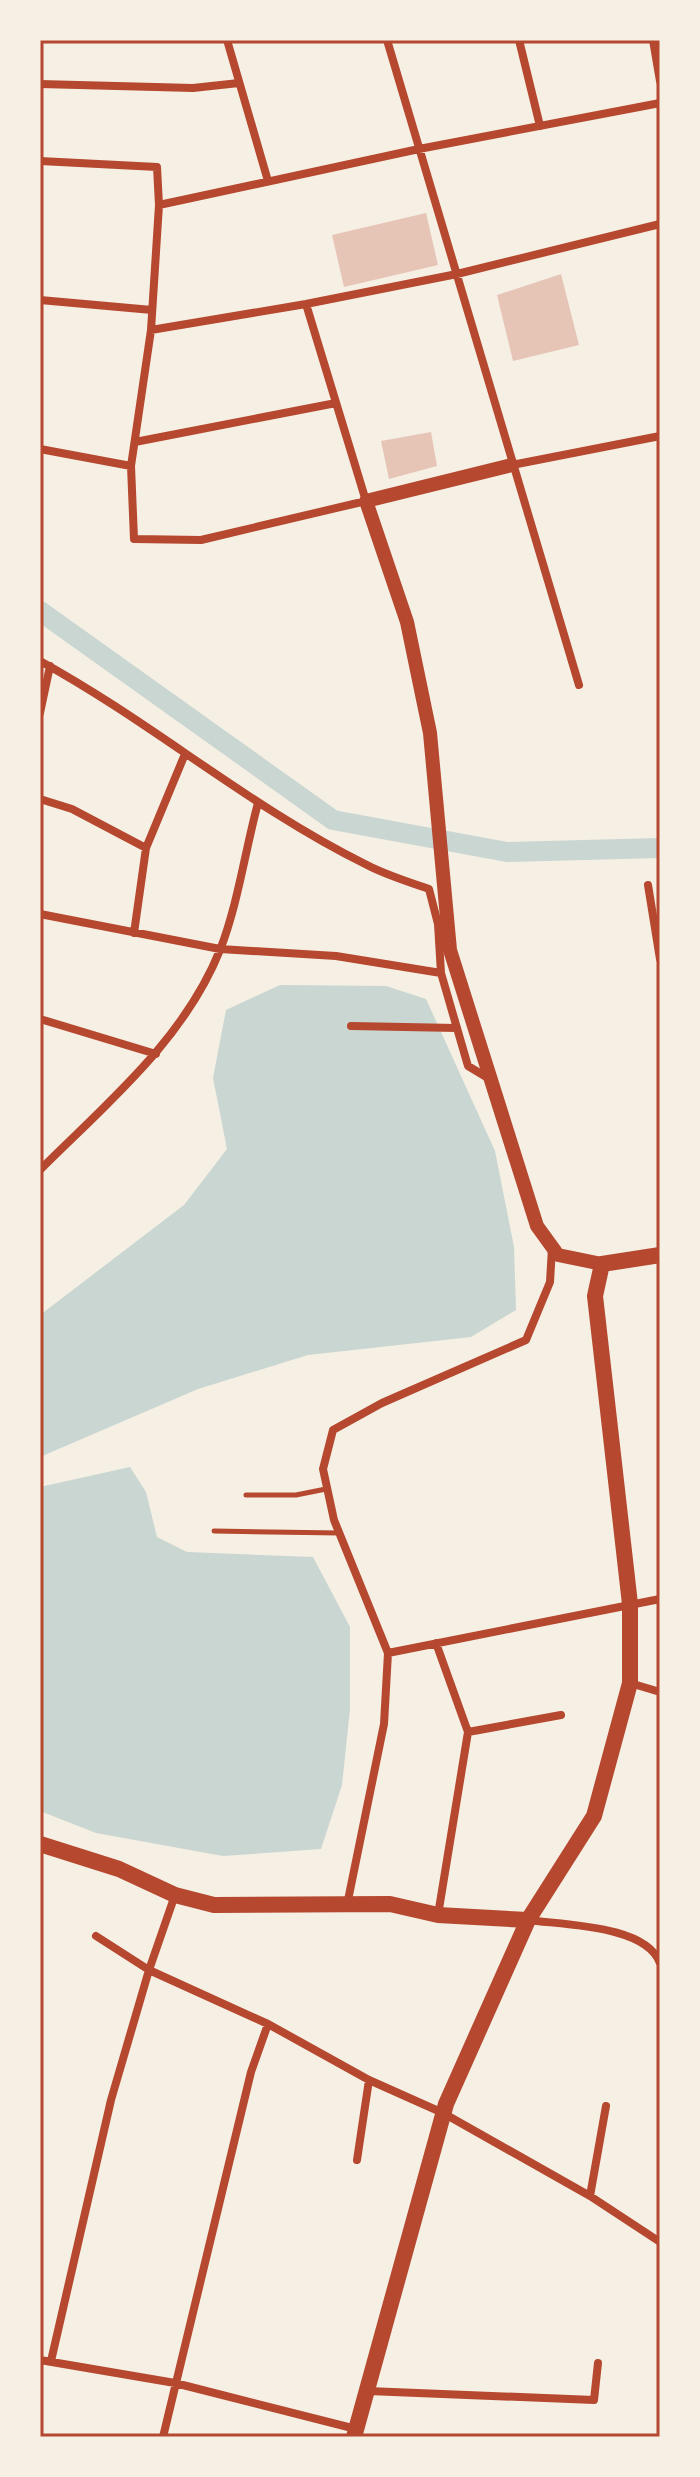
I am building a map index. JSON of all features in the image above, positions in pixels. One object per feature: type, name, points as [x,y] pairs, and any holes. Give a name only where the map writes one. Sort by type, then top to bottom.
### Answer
[{"type":"main road","points":[[355,2433],[443,2112],[528,1920],[594,1816],[630,1683],[630,1604],[595,1296],[602,1264],[660,1255]]},
{"type":"main road","points":[[40,1844],[119,1869],[175,1895],[214,1905],[390,1904],[438,1915],[528,1920]]},
{"type":"street","points":[[227,40],[268,181]]},
{"type":"street","points":[[387,40],[579,685]]},
{"type":"street","points":[[519,40],[540,126]]},
{"type":"street","points":[[653,40],[660,81]]},
{"type":"street","points":[[40,84],[193,88],[239,83]]},
{"type":"street","points":[[159,205],[419,149],[660,103]]},
{"type":"street","points":[[40,161],[157,167],[159,205],[151,330],[131,466],[134,539],[201,540],[512,465],[660,436]]},
{"type":"street","points":[[151,330],[457,274],[660,224]]},
{"type":"street","points":[[40,300],[152,310]]},
{"type":"street","points":[[306,304],[366,501],[407,622],[434,756],[450,950],[488,1078],[537,1226],[558,1255],[577,1262],[602,1264]]},
{"type":"street","points":[[135,442],[336,403]]},
{"type":"street","points":[[40,449],[131,466]]},
{"type":"street","points":[[40,661],[106,697],[258,803],[368,866],[429,889],[438,924],[441,973],[468,1066],[488,1078]]},
{"type":"street","points":[[40,713],[50,666]]},
{"type":"street","points":[[134,933],[146,848],[185,754]]},
{"type":"street","points":[[40,799],[72,809],[146,848]]},
{"type":"street","points":[[40,1170],[156,1054],[199,992],[220,949],[258,803]]},
{"type":"street","points":[[648,885],[660,959]]},
{"type":"street","points":[[40,914],[220,949],[336,956],[441,973]]},
{"type":"street","points":[[40,1019],[156,1054]]},
{"type":"street","points":[[351,1026],[457,1028]]},
{"type":"street","points":[[347,1906],[384,1724],[388,1653],[340,1533],[327,1489],[323,1469],[333,1430],[382,1403],[526,1340],[550,1282],[552,1247]]},
{"type":"street","points":[[388,1653],[660,1599]]},
{"type":"street","points":[[436,1643],[468,1732],[438,1915]]},
{"type":"street","points":[[630,1683],[660,1692]]},
{"type":"street","points":[[468,1732],[561,1715]]},
{"type":"street","points":[[51,2361],[111,2100],[149,1970],[175,1895]]},
{"type":"street","points":[[528,1920],[635,1937],[656,1951],[660,1963]]},
{"type":"street","points":[[96,1936],[149,1970],[268,2024],[369,2080],[443,2112],[590,2196],[660,2242]]},
{"type":"street","points":[[163,2437],[251,2072],[268,2024]]},
{"type":"street","points":[[357,2160],[369,2080]]},
{"type":"street","points":[[590,2196],[606,2106]]},
{"type":"street","points":[[40,2360],[175,2383],[355,2433]]},
{"type":"street","points":[[367,2391],[594,2400],[598,2363]]},
{"type":"lane","points":[[246,1495],[296,1495],[327,1489]]},
{"type":"lane","points":[[214,1531],[340,1533]]},
{"type":"shaded area","points":[[280,985],[386,986],[426,999],[495,1151],[514,1247],[516,1310],[471,1337],[308,1355],[198,1389],[40,1457],[40,1315],[184,1205],[227,1149],[213,1078],[226,1010]]},
{"type":"shaded area","points":[[130,1467],[146,1492],[157,1537],[187,1552],[313,1557],[350,1627],[350,1709],[342,1785],[321,1849],[223,1856],[96,1833],[40,1811],[40,1487]]},
{"type":"building","points":[[426,213],[438,265],[344,287],[332,235]]},
{"type":"building","points":[[561,274],[579,345],[513,361],[497,295]]},
{"type":"building","points":[[431,432],[437,466],[389,479],[381,441]]},
{"type":"waterway","points":[[40,611],[333,820],[507,852],[660,848]]}]
